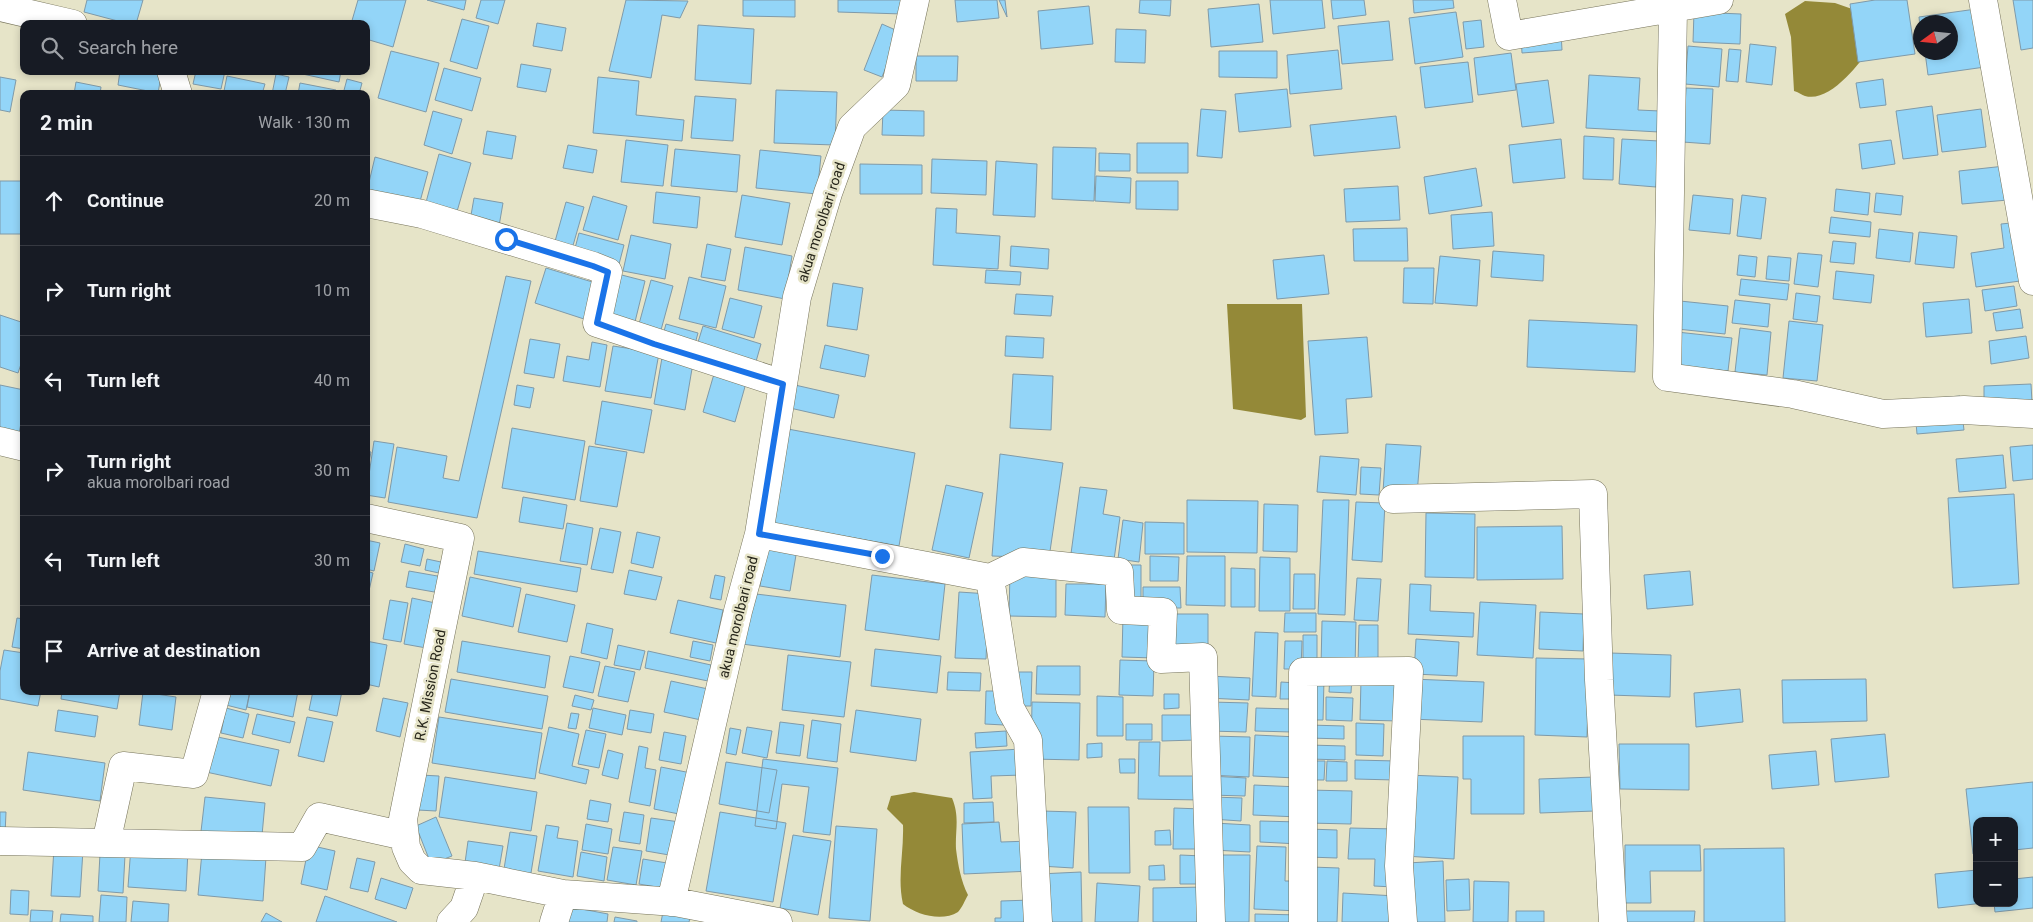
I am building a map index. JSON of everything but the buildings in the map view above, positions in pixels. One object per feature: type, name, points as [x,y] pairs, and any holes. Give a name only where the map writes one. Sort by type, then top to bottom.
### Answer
[{"type":"street","name":"akua morolbari road","points":[[686,910],[738,611],[759,534],[797,297],[828,194],[852,127],[896,85],[915,0]]},
{"type":"street","points":[[1502,0],[1509,36],[1719,0]]},
{"type":"street","points":[[1983,0],[2033,281]]},
{"type":"street","points":[[0,7],[56,20]]},
{"type":"street","points":[[1674,8],[1667,377],[1793,394],[1883,414],[1964,410],[2033,414]]},
{"type":"street","points":[[172,75],[177,90]]},
{"type":"street","points":[[370,203],[422,214],[608,272],[597,323],[654,344],[783,384]]},
{"type":"street","points":[[0,441],[20,446]]},
{"type":"street","points":[[1393,499],[1593,494],[1599,680],[1613,922]]},
{"type":"street","name":"R.K. Mission Road","points":[[370,519],[460,538],[403,819],[406,847],[412,861],[421,870],[475,876],[563,894],[778,922]]},
{"type":"street","points":[[759,534],[990,578],[1023,562],[1119,572],[1121,610],[1163,612],[1161,659],[1203,657],[1211,922]]},
{"type":"street","points":[[990,578],[1010,708],[1028,740],[1038,922]]},
{"type":"street","points":[[1303,922],[1303,672],[1409,671],[1399,866],[1403,922]]},
{"type":"street","points":[[106,843],[123,766],[194,774],[216,695]]},
{"type":"street","points":[[0,842],[302,847],[319,817],[405,836]]},
{"type":"street","points":[[451,922],[464,908],[475,876]]},
{"type":"street","points":[[554,922],[563,894]]},
{"type":"shaded area","points":[[1805,1],[1835,3],[1855,10],[1871,47],[1843,80],[1834,88],[1815,97],[1805,96],[1794,91],[1791,37],[1785,14]]},
{"type":"shaded area","points":[[1227,304],[1302,304],[1306,417],[1301,420],[1233,409]]},
{"type":"shaded area","points":[[914,792],[952,798],[957,817],[957,855],[962,879],[968,895],[958,912],[945,917],[922,914],[903,904],[901,875],[903,825],[887,809],[891,796]]},
{"type":"route","points":[[506,239],[608,272],[597,323],[654,344],[783,384],[759,534],[882,556]]}]
